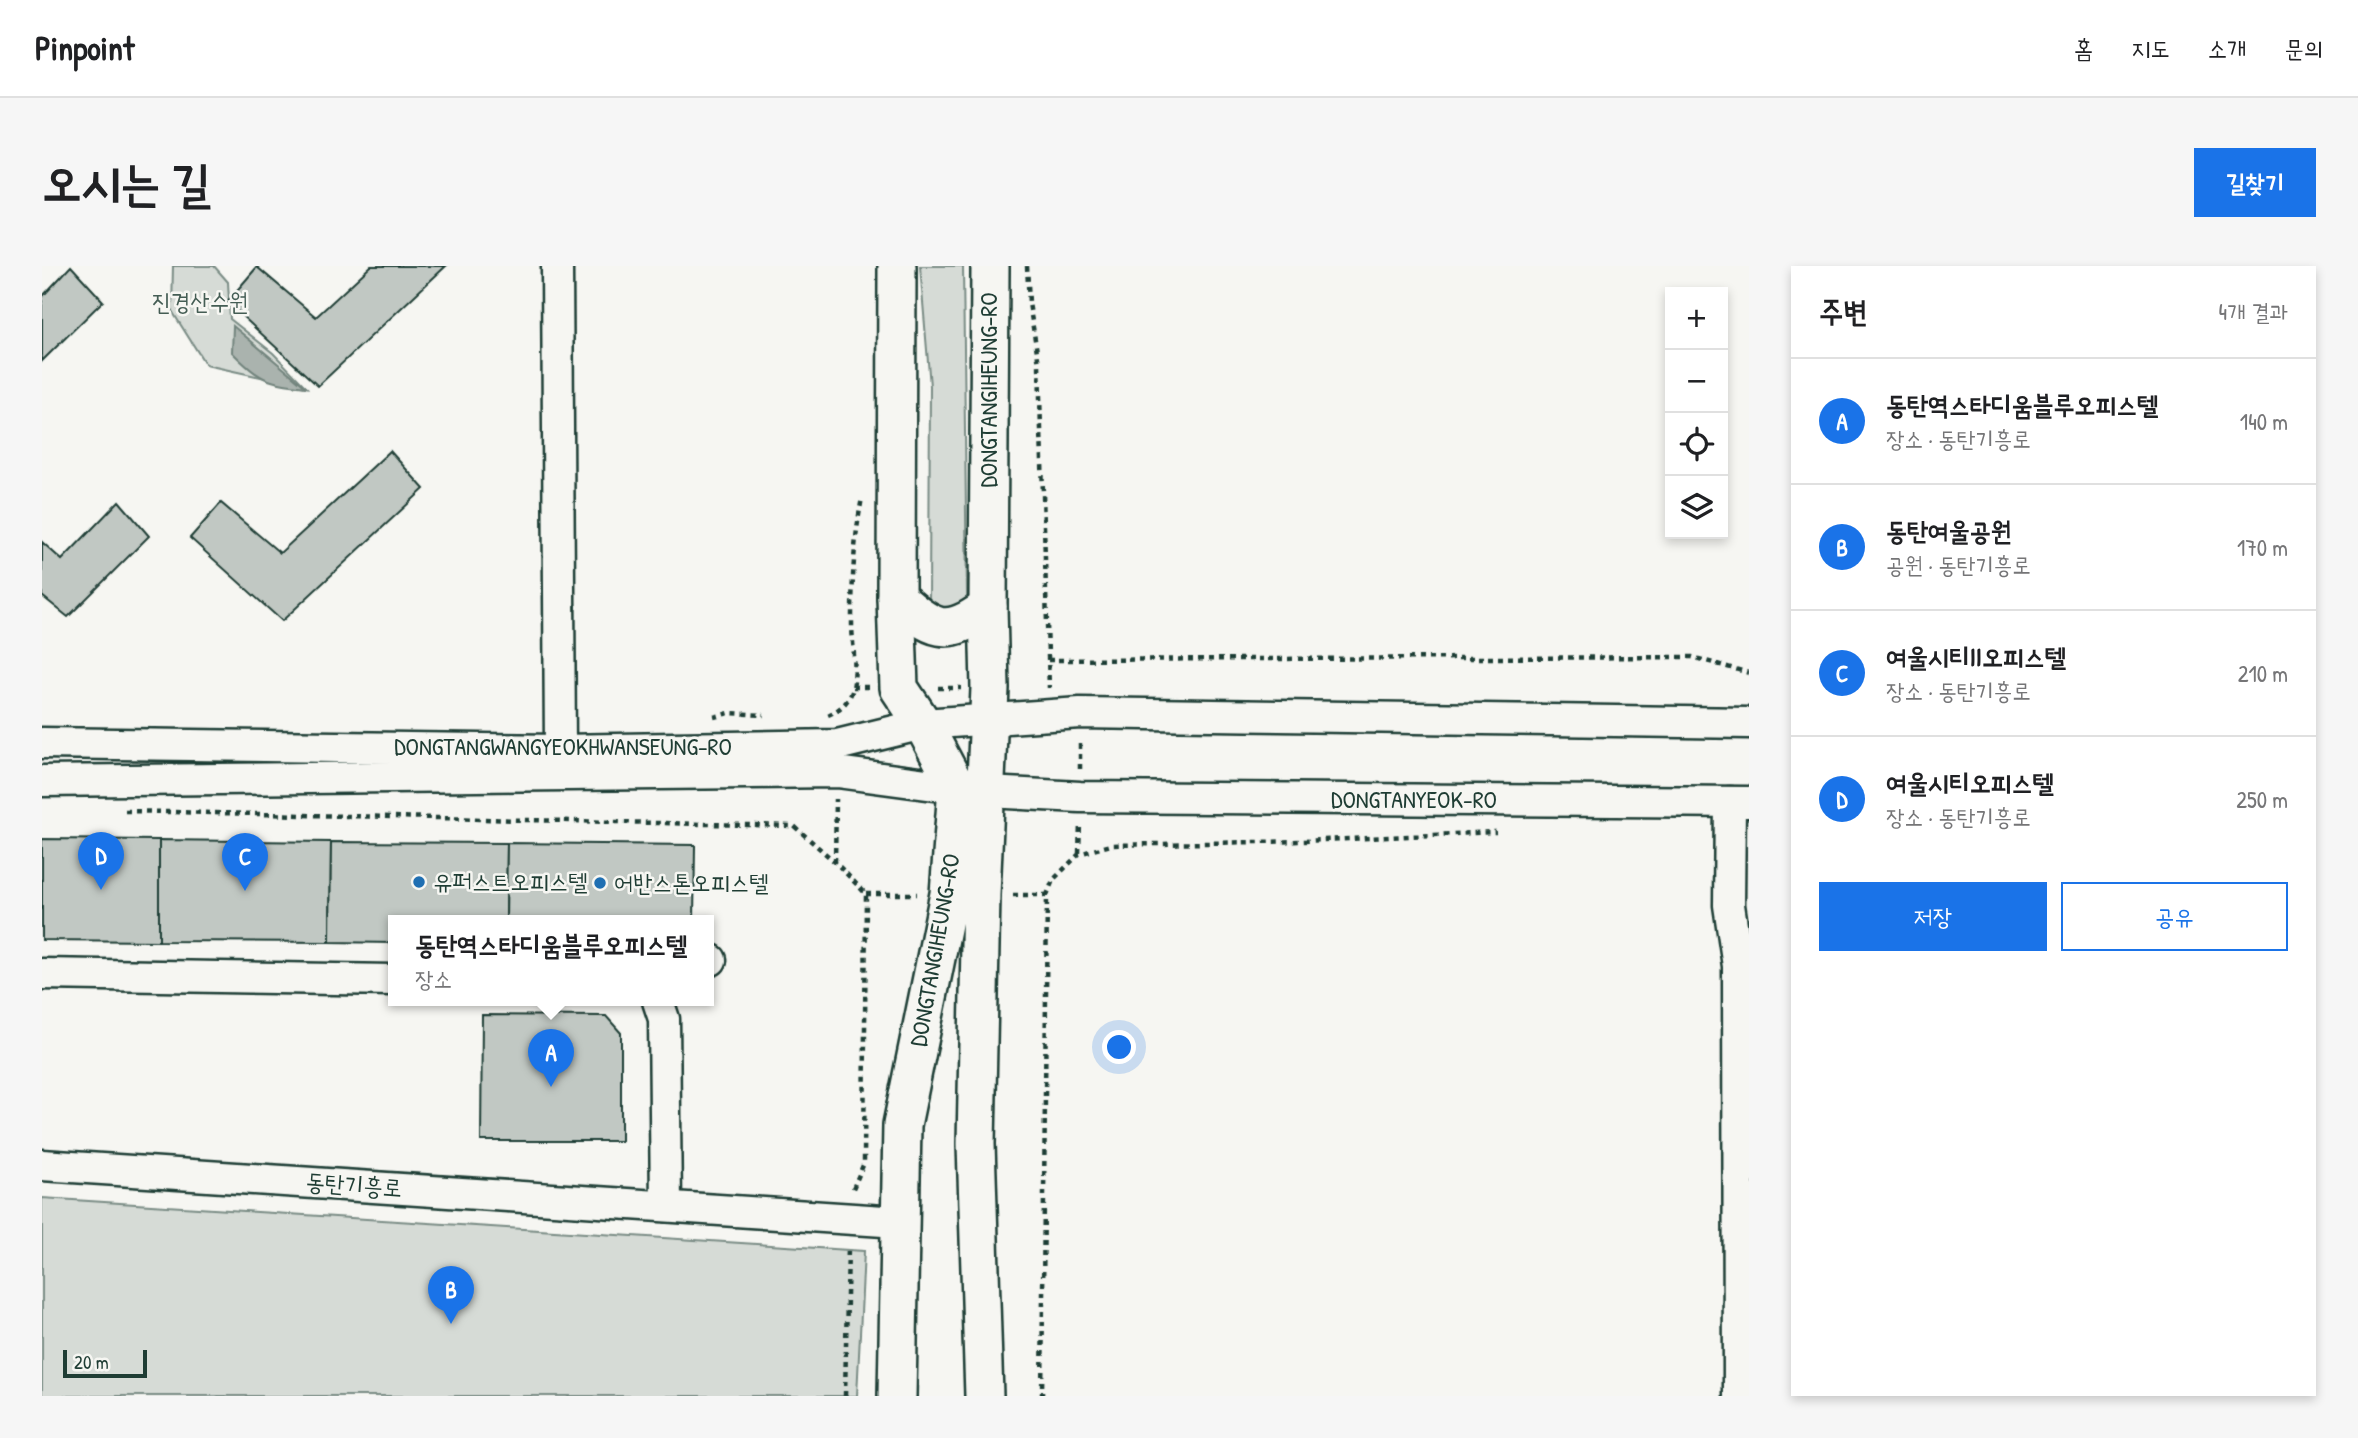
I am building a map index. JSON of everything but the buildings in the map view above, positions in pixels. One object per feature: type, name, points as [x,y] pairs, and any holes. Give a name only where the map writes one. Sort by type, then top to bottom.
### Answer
[{"type":"main road","points":[[897,266],[899,688],[972,790]]},
{"type":"main road","name":"DONGTANGIHEUNG-RO","points":[[897,1396],[902,1125],[990,704],[989,266]]},
{"type":"main road","points":[[897,597],[920,618],[947,629],[968,622],[988,607]]},
{"type":"main road","name":"DONGTANGIHEUNG-RO","points":[[972,790],[981,895],[976,1144],[984,1396]]},
{"type":"street","points":[[557,266],[560,750]]},
{"type":"street","name":"DONGTANGWANGYEOKHWANSEUNG-RO","points":[[42,743],[560,750],[837,746],[990,704],[1080,713],[1749,723]]},
{"type":"street","name":"DONGTANGWANGYEOKHWANSEUNG-RO","points":[[42,781],[837,772],[972,790],[1080,797]]},
{"type":"street","name":"DONGTANYEOK-RO","points":[[1080,797],[1739,802]]},
{"type":"street","points":[[1739,802],[1729,905],[1738,966],[1739,1396]]},
{"type":"street","points":[[42,974],[388,980]]},
{"type":"street","points":[[660,1006],[664,1018],[666,1206]]},
{"type":"street","name":"동탄기흥로","points":[[42,1165],[899,1222]]},
{"type":"path","points":[[853,687],[899,688],[990,704],[1049,689],[1039,364],[1029,303],[1027,266]]},
{"type":"path","points":[[838,710],[849,697],[853,687],[855,532],[862,496]]},
{"type":"path","points":[[1048,660],[1692,657],[1749,673]]},
{"type":"path","points":[[117,811],[794,826],[866,894],[864,1163],[849,1197]]},
{"type":"path","points":[[1042,1396],[1047,895],[1053,880],[1079,853],[1111,845],[1304,841],[1500,832]]},
{"type":"path","points":[[845,1396],[848,1243]]},
{"type":"green space","name":"진경산수원","points":[[173,266],[214,266],[228,282],[230,319],[273,353],[306,387],[206,365],[172,311]]},
{"type":"green space","points":[[920,266],[963,266],[967,597],[963,609],[952,615],[929,606],[930,386]]},
{"type":"green space","points":[[42,1198],[864,1251],[857,1396],[42,1396]]},
{"type":"shaded area","points":[[233,326],[306,387],[282,384],[250,369],[232,352]]},
{"type":"place","name":"유퍼스트오피스텔","points":[[419,882]]},
{"type":"place","name":"어반스톤오피스텔","points":[[600,883]]},
{"type":"place","name":"여울시티오피스텔","points":[[101,890]]},
{"type":"place","name":"여울시티II오피스텔","points":[[245,891]]},
{"type":"place","name":"동탄역스타디움블루오피스텔","points":[[551,1087]]},
{"type":"place","name":"동탄여울공원","points":[[451,1324]]}]
